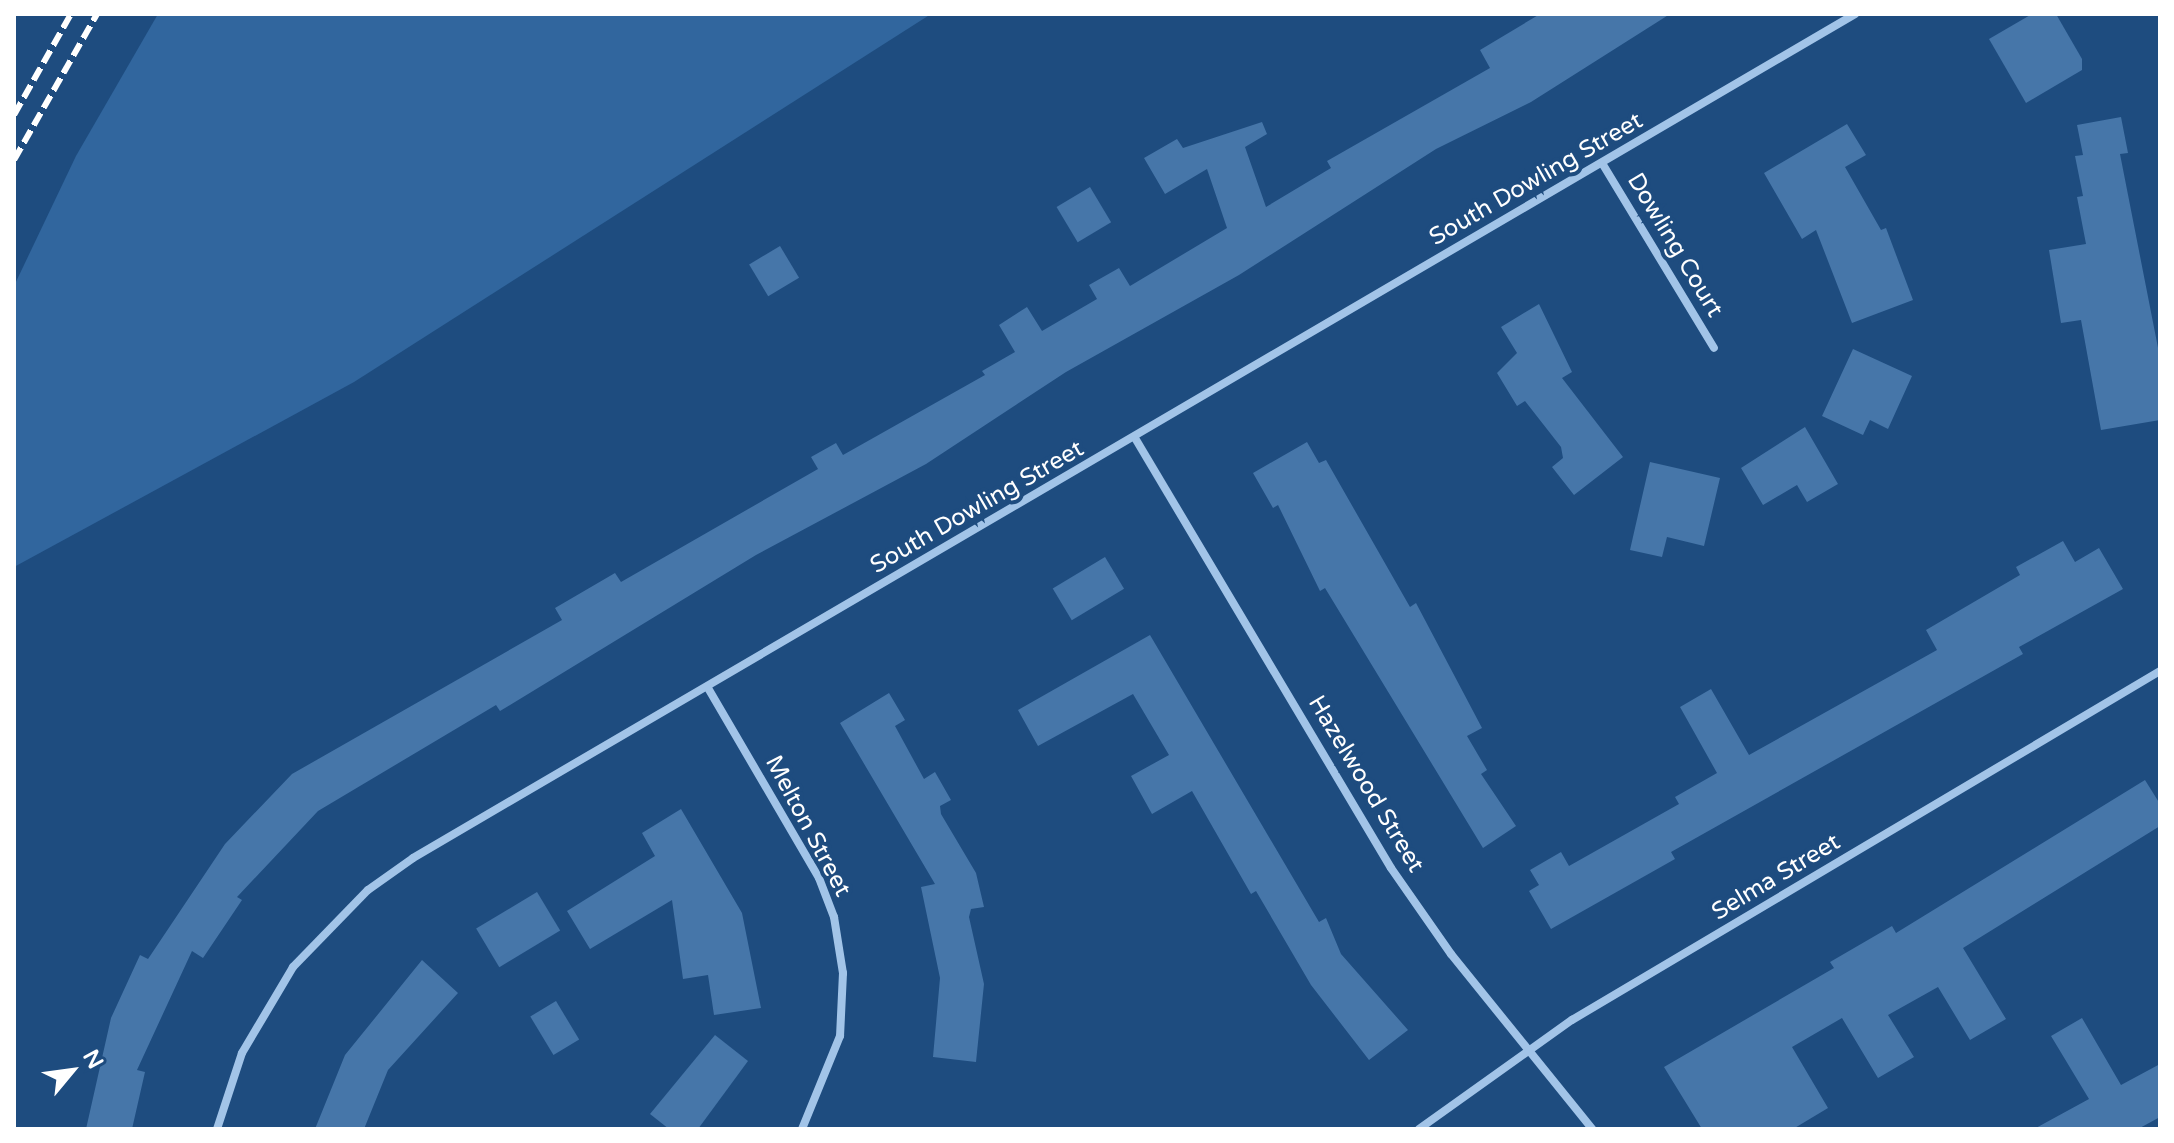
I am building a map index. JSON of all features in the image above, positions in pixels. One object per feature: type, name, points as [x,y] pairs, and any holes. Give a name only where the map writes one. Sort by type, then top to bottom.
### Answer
[{"type":"street","name":"South Dowling Street","points":[[217,1129],[242,1053],[266,1006],[301,956],[368,890],[1855,14]]},
{"type":"street","name":"Dowling Court","points":[[1602,163],[1714,348]]},
{"type":"street","name":"Hazelwood Street","points":[[1135,438],[1391,868],[1451,954],[1531,1048],[1592,1129]]},
{"type":"street","name":"Selma Street","points":[[1419,1129],[1531,1048],[2160,671]]},
{"type":"street","name":"Melton Street","points":[[708,688],[819,878],[834,917],[843,973],[840,1036],[802,1129]]},
{"type":"shaded area","points":[[158,14],[931,14],[354,382],[14,567],[14,286],[76,156]]},
{"type":"building","points":[[1540,14],[1670,14],[1531,102],[1436,149],[1239,275],[1066,372],[926,464],[756,555],[500,711],[496,705],[318,811],[237,897],[242,900],[203,958],[192,951],[137,1070],[145,1072],[132,1129],[86,1129],[111,1018],[140,955],[148,959],[225,844],[292,774],[562,620],[555,608],[615,573],[621,582],[818,469],[811,457],[836,443],[843,455],[985,375],[982,371],[1015,352],[999,325],[1027,307],[1042,331],[1097,299],[1089,285],[1119,268],[1130,286],[1227,228],[1207,169],[1165,194],[1144,158],[1177,139],[1183,148],[1262,122],[1267,134],[1245,147],[1266,207],[1331,168],[1327,161],[1490,68],[1480,50]]},
{"type":"building","points":[[2032,14],[2056,14],[2082,59],[2082,70],[2026,103],[1989,39]]},
{"type":"building","points":[[2121,117],[2128,153],[2120,154],[2160,358],[2160,420],[2101,430],[2081,320],[2061,323],[2049,250],[2086,244],[2077,197],[2083,196],[2075,156],[2083,155],[2077,125]]},
{"type":"building","points":[[1847,124],[1866,155],[1845,167],[1881,230],[1886,228],[1913,300],[1852,323],[1816,230],[1802,239],[1764,173]]},
{"type":"building","points":[[1090,187],[1111,222],[1078,242],[1057,207]]},
{"type":"building","points":[[780,246],[799,278],[768,296],[749,265]]},
{"type":"building","points":[[1539,304],[1572,372],[1562,378],[1623,457],[1574,495],[1552,467],[1563,458],[1561,447],[1525,401],[1517,406],[1497,373],[1517,353],[1501,327]]},
{"type":"building","points":[[1853,349],[1912,376],[1888,429],[1870,420],[1863,435],[1822,416]]},
{"type":"building","points":[[1805,427],[1838,484],[1807,502],[1797,485],[1763,505],[1741,468]]},
{"type":"building","points":[[1307,442],[1319,463],[1326,460],[1410,607],[1416,603],[1482,728],[1467,736],[1487,770],[1481,774],[1516,826],[1483,848],[1325,588],[1320,591],[1278,505],[1273,508],[1253,473]]},
{"type":"building","points":[[1650,462],[1720,478],[1704,546],[1667,537],[1662,557],[1630,550]]},
{"type":"building","points":[[2063,541],[2075,562],[2099,548],[2123,589],[2019,647],[2023,654],[1671,852],[1675,859],[1551,929],[1529,891],[1539,885],[1530,870],[1561,852],[1569,866],[1679,804],[1675,797],[1717,773],[1680,707],[1711,689],[1749,755],[1937,650],[1926,630],[2020,575],[2016,567]]},
{"type":"building","points":[[1105,557],[1124,589],[1072,620],[1053,588]]},
{"type":"building","points":[[1150,635],[1319,922],[1326,918],[1341,954],[1408,1030],[1369,1060],[1311,985],[1256,891],[1251,894],[1192,791],[1152,814],[1131,776],[1169,755],[1133,694],[1038,746],[1018,710]]},
{"type":"building","points":[[889,693],[905,720],[895,726],[924,779],[935,772],[951,800],[940,806],[941,814],[976,873],[984,907],[971,909],[969,917],[984,984],[976,1062],[933,1057],[940,978],[921,887],[935,884],[840,723]]},
{"type":"building","points":[[2145,780],[2160,804],[2160,826],[1963,948],[2006,1019],[1970,1040],[1938,987],[1888,1015],[1914,1057],[1878,1078],[1842,1018],[1792,1047],[1828,1108],[1793,1129],[1702,1129],[1664,1067],[1834,968],[1830,962],[1892,926],[1896,933]]},
{"type":"building","points":[[681,809],[742,913],[761,1008],[714,1015],[708,975],[683,979],[672,900],[590,949],[567,911],[655,856],[642,833]]},
{"type":"building","points":[[537,892],[560,931],[499,967],[476,929]]},
{"type":"building","points":[[422,960],[458,993],[388,1070],[364,1129],[315,1129],[345,1055]]},
{"type":"building","points":[[556,1001],[579,1040],[553,1055],[530,1016]]},
{"type":"building","points":[[2082,1018],[2121,1085],[2160,1064],[2160,1117],[2138,1129],[2034,1129],[2089,1099],[2051,1036]]},
{"type":"building","points":[[715,1035],[748,1061],[698,1129],[669,1129],[650,1114]]},
{"type":"railway","points":[[14,115],[71,14]]},
{"type":"railway","points":[[14,160],[97,14]]}]
